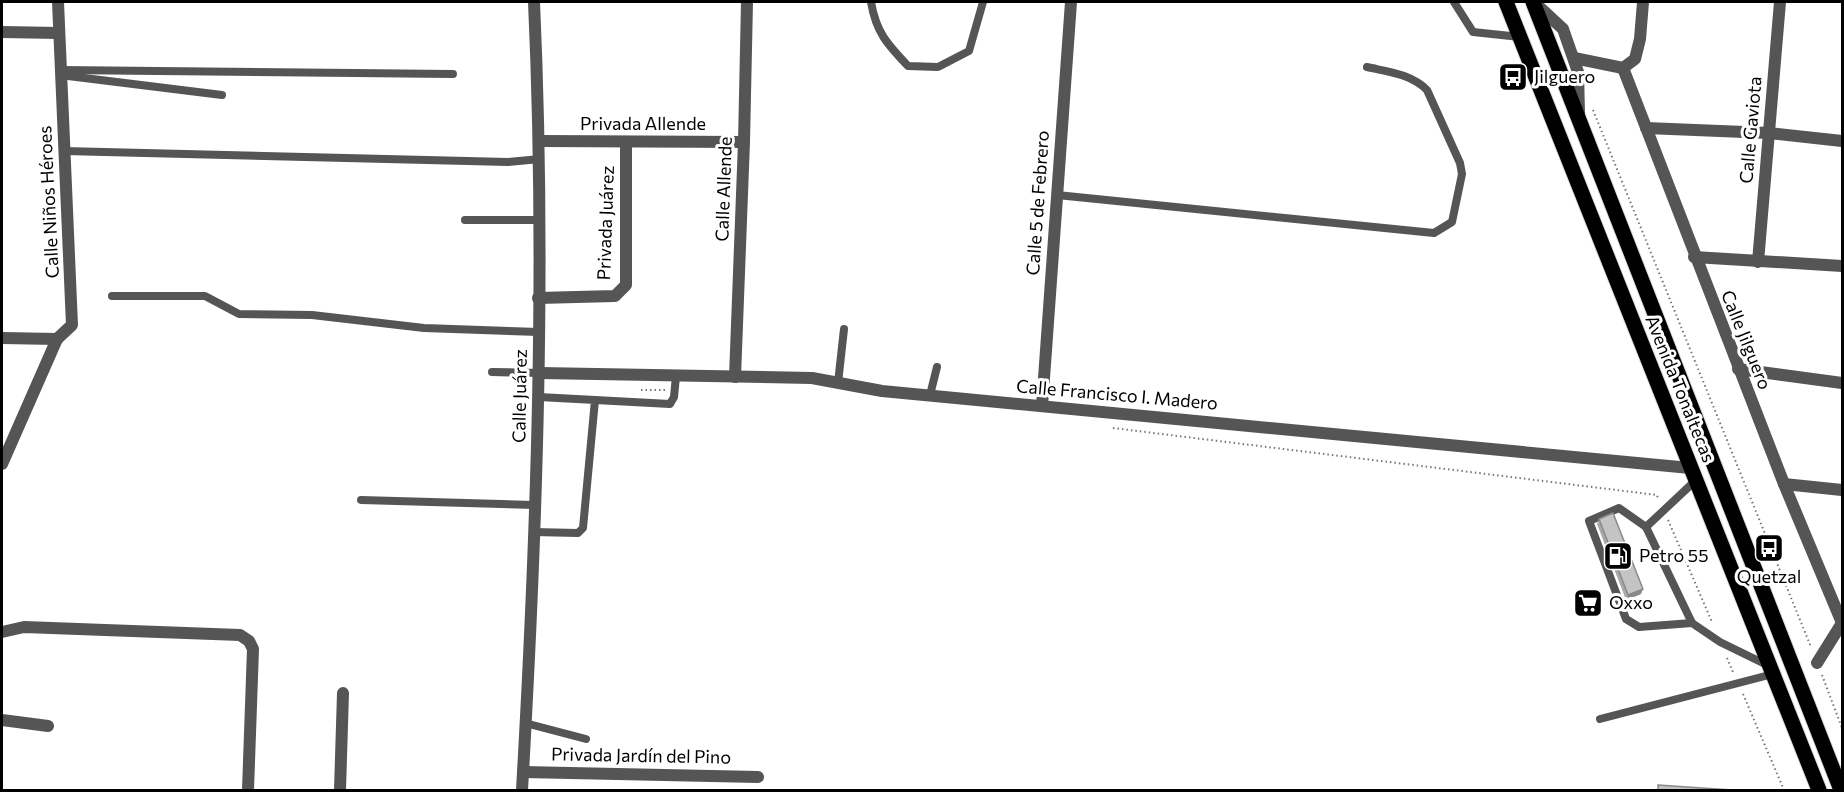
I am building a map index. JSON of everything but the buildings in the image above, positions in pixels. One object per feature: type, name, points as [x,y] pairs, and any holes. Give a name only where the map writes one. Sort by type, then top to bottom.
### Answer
[{"type":"main road","name":"Avenida Tonaltecas","points":[[1506,2],[1819,790]]},
{"type":"main road","name":"Avenida Tonaltecas","points":[[1533,2],[1841,790]]},
{"type":"street","name":"Calle Niños Héroes","points":[[2,464],[57,339],[72,325],[58,2]]},
{"type":"street","name":"Calle Juárez","points":[[522,790],[540,373],[538,298],[541,141],[534,2]]},
{"type":"street","name":"Calle Allende","points":[[735,377],[747,2]]},
{"type":"street","name":"Calle 5 de Febrero","points":[[1042,406],[1071,2]]},
{"type":"street","points":[[1533,2],[1559,24],[1574,58],[1578,72],[1579,117]]},
{"type":"street","points":[[1574,58],[1623,68],[1635,59],[1640,39],[1643,2]]},
{"type":"street","name":"Calle Gaviota","points":[[1758,262],[1780,2]]},
{"type":"street","points":[[2,32],[58,33]]},
{"type":"street","name":"Calle Jilguero","points":[[1623,68],[1694,257],[1784,484],[1837,597],[1842,623]]},
{"type":"street","points":[[1646,128],[1769,133],[1842,141]]},
{"type":"street","name":"Privada Allende","points":[[541,141],[744,142]]},
{"type":"street","name":"Privada Juárez","points":[[538,298],[615,296],[626,285],[627,143]]},
{"type":"street","points":[[1694,257],[1842,266]]},
{"type":"street","points":[[2,338],[57,339]]},
{"type":"street","points":[[1738,369],[1842,383]]},
{"type":"street","name":"Calle Francisco I. Madero","points":[[540,373],[812,378],[930,395],[1693,474]]},
{"type":"street","points":[[1784,484],[1842,490]]},
{"type":"street","points":[[1817,663],[1842,623]]},
{"type":"street","points":[[2,632],[24,627],[240,635],[249,640],[253,649],[248,790]]},
{"type":"street","points":[[340,790],[344,693]]},
{"type":"street","points":[[2,720],[48,726]]},
{"type":"street","name":"Privada Jardín del Pino","points":[[524,772],[758,777]]},
{"type":"lane","points":[[871,2],[874,24],[890,47],[908,66],[938,67],[969,51],[983,2]]},
{"type":"lane","points":[[1454,2],[1473,32],[1520,37]]},
{"type":"lane","points":[[1057,195],[1434,233],[1452,222],[1462,174],[1460,163],[1423,86],[1407,76],[1367,67]]},
{"type":"lane","points":[[60,73],[453,74]]},
{"type":"lane","points":[[60,73],[222,95]]},
{"type":"lane","points":[[64,151],[508,162],[540,159]]},
{"type":"lane","points":[[465,220],[539,220]]},
{"type":"lane","points":[[112,296],[205,296],[239,314],[312,315],[424,328],[539,332]]},
{"type":"lane","points":[[838,383],[844,329]]},
{"type":"lane","points":[[930,395],[937,367]]},
{"type":"lane","points":[[492,372],[540,373]]},
{"type":"lane","points":[[539,397],[670,404],[675,390],[676,376]]},
{"type":"lane","points":[[533,532],[578,533],[583,528],[594,399]]},
{"type":"lane","points":[[1646,527],[1664,510],[1693,474]]},
{"type":"lane","points":[[361,501],[534,505]]},
{"type":"lane","points":[[1692,623],[1639,627],[1626,619],[1589,521],[1619,508],[1646,527],[1692,623],[1720,642],[1771,670]]},
{"type":"lane","points":[[1600,719],[1771,670]]},
{"type":"lane","points":[[525,723],[586,739]]},
{"type":"path","points":[[1591,104],[1842,728]]},
{"type":"path","points":[[641,390],[675,390]]},
{"type":"path","points":[[1103,426],[1657,495],[1784,790]]},
{"type":"place","name":"Jilguero","points":[[1513,77]]},
{"type":"place","name":"Quetzal","points":[[1769,548]]},
{"type":"place","name":"Petro 55","points":[[1618,556]]},
{"type":"place","name":"Oxxo","points":[[1588,603]]}]
